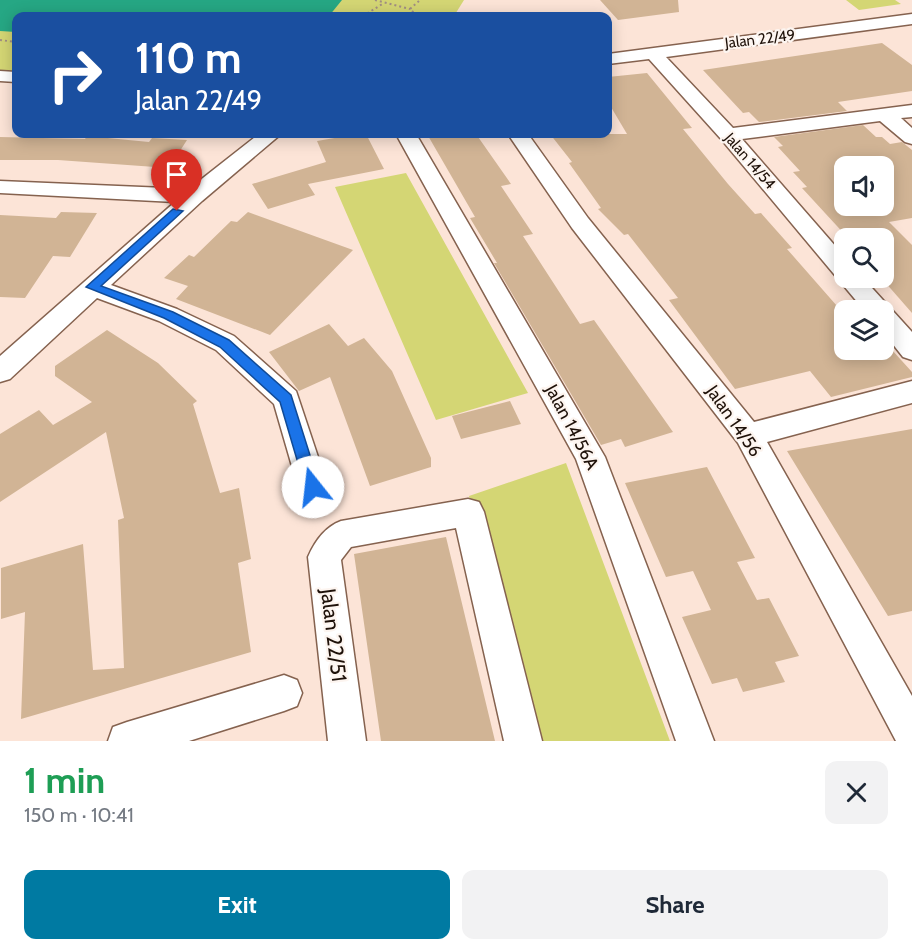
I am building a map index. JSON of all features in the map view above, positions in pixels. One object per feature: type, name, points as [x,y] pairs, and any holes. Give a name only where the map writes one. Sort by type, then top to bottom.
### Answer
[{"type":"street","name":"Jalan 22/49","points":[[612,58],[912,19]]},
{"type":"street","name":"Jalan 14/54","points":[[653,53],[728,135],[834,259]]},
{"type":"street","points":[[728,135],[912,111]]},
{"type":"street","points":[[885,115],[912,138]]},
{"type":"street","points":[[0,372],[194,196],[266,138]]},
{"type":"street","name":"Jalan 14/56A","points":[[408,138],[591,457],[695,741]]},
{"type":"street","name":"Jalan 14/56","points":[[521,138],[580,223],[748,435],[912,733]]},
{"type":"street","points":[[0,187],[194,196]]},
{"type":"street","points":[[92,287],[168,315],[225,343],[286,399],[313,487]]},
{"type":"street","points":[[859,288],[869,300]]},
{"type":"street","points":[[894,328],[912,350]]},
{"type":"street","points":[[748,435],[912,392]]},
{"type":"street","name":"Jalan 22/51","points":[[347,741],[324,557],[340,535],[468,512],[523,741]]},
{"type":"street","points":[[127,741],[284,693]]},
{"type":"path","points":[[375,0],[410,9],[413,12]]},
{"type":"path","points":[[410,9],[420,0]]},
{"type":"path","points":[[369,12],[384,3]]},
{"type":"shaded area","points":[[0,0],[464,0],[456,12],[12,12],[12,71],[0,71]]},
{"type":"shaded area","points":[[0,0],[342,0],[332,12],[12,12],[12,32],[0,31]]},
{"type":"shaded area","points":[[846,0],[895,0],[901,4],[859,10]]},
{"type":"shaded area","points":[[406,173],[528,393],[436,420],[335,187]]},
{"type":"shaded area","points":[[566,463],[670,741],[533,741],[469,496]]},
{"type":"building","points":[[600,0],[678,0],[679,12],[618,20]]},
{"type":"building","points":[[882,43],[912,65],[912,91],[838,102],[847,111],[759,122],[749,112],[743,113],[703,70]]},
{"type":"building","points":[[647,73],[692,128],[683,129],[755,214],[761,213],[792,248],[787,249],[834,303],[834,360],[894,360],[894,352],[912,372],[912,377],[831,397],[810,371],[735,389],[669,300],[678,298],[628,234],[624,235],[598,209],[601,208],[569,163],[572,162],[553,138],[612,138],[612,134],[627,134],[612,109],[612,77]]},
{"type":"building","points":[[863,125],[876,137],[882,137],[890,144],[902,142],[912,150],[912,218],[889,222],[912,245],[912,313],[890,288],[894,288],[894,228],[839,228],[802,188],[807,187],[793,172],[800,171],[778,147],[783,146],[774,137]]},
{"type":"building","points":[[0,137],[108,138],[149,142],[152,138],[187,140],[169,168],[58,160],[0,160]]},
{"type":"building","points":[[335,138],[368,138],[384,169],[308,184],[315,195],[268,209],[252,184],[326,162],[317,141]]},
{"type":"building","points":[[429,138],[479,138],[511,184],[501,186],[533,234],[523,236],[580,324],[594,320],[673,432],[625,447],[621,439],[601,445],[494,263],[497,263],[470,218],[475,217]]},
{"type":"building","points":[[61,212],[97,213],[70,257],[53,256],[25,298],[0,297],[0,215],[56,218]]},
{"type":"building","points":[[248,212],[353,250],[270,335],[176,299],[188,286],[164,278],[189,255],[194,257],[231,221],[237,222]]},
{"type":"building","points":[[329,324],[348,346],[364,338],[392,371],[431,458],[431,467],[370,486],[330,377],[299,391],[269,352]]},
{"type":"building","points":[[107,330],[158,363],[197,401],[193,404],[220,493],[239,488],[251,559],[238,563],[251,652],[21,719],[25,612],[1,619],[1,568],[83,544],[93,670],[124,668],[118,520],[124,518],[106,432],[0,502],[0,434],[39,410],[53,425],[92,402],[55,376],[55,366]]},
{"type":"building","points":[[510,401],[521,424],[461,439],[452,416]]},
{"type":"building","points":[[912,429],[912,611],[888,616],[787,451]]},
{"type":"building","points":[[707,467],[755,558],[737,562],[757,600],[769,598],[799,656],[775,662],[785,682],[743,692],[737,678],[712,684],[682,617],[711,610],[693,571],[666,577],[625,483]]},
{"type":"building","points":[[446,537],[495,741],[381,741],[354,554]]},
{"type":"route","points":[[177,211],[92,287],[168,315],[225,343],[286,399],[313,487]]}]
